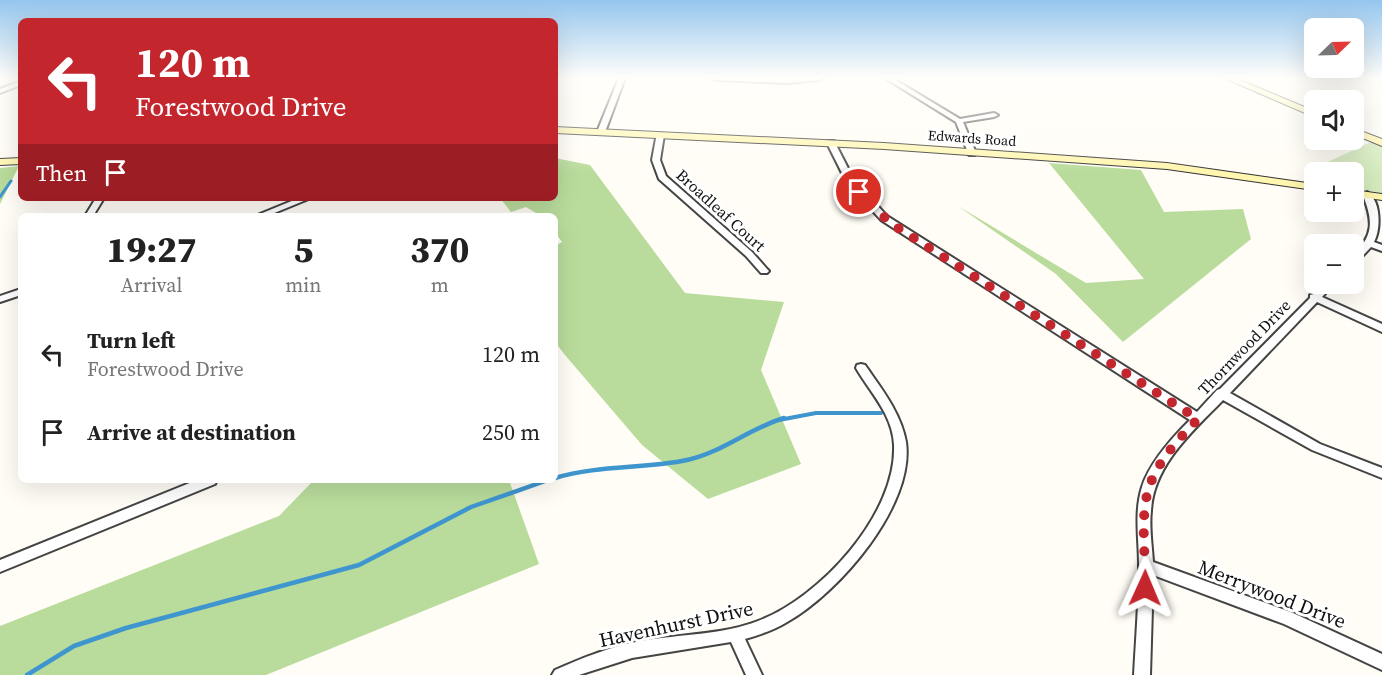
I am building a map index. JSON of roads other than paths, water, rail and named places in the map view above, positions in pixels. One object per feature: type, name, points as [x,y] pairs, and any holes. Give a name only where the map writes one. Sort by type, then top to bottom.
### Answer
[{"type":"main road","name":"Edwards Road","points":[[558,130],[831,143],[1194,168],[1304,185]]},
{"type":"main road","points":[[1364,135],[1379,140]]},
{"type":"main road","points":[[0,162],[18,160]]},
{"type":"main road","points":[[1366,195],[1382,197]]},
{"type":"street","points":[[602,132],[610,110]]},
{"type":"street","points":[[939,110],[958,121],[972,153]]},
{"type":"street","points":[[958,121],[994,115]]},
{"type":"street","name":"Broadleaf Court","points":[[660,135],[656,160],[662,177],[749,254],[764,271]]},
{"type":"street","points":[[831,143],[850,181],[884,218],[1198,419]]},
{"type":"street","points":[[1364,251],[1371,244],[1376,224],[1366,195]]},
{"type":"street","points":[[267,213],[299,201]]},
{"type":"street","points":[[1371,244],[1382,248]]},
{"type":"street","points":[[0,299],[18,293]]},
{"type":"street","name":"Thornwood Drive","points":[[1142,675],[1146,566],[1144,510],[1149,486],[1166,455],[1221,393],[1317,294]]},
{"type":"street","points":[[1314,297],[1382,328]]},
{"type":"street","name":"Havenhurst Drive","points":[[560,675],[594,661],[640,648],[735,635],[780,620],[818,594],[872,529],[891,497],[901,460],[896,428],[888,408],[861,368]]},
{"type":"street","points":[[1221,393],[1306,442],[1382,473]]},
{"type":"street","points":[[0,566],[204,483]]},
{"type":"street","name":"Merrywood Drive","points":[[1146,566],[1288,618],[1382,662]]},
{"type":"street","points":[[735,635],[754,675]]},
{"type":"waterway","points":[[0,197],[11,181]]},
{"type":"waterway","points":[[779,420],[816,413],[881,413]]},
{"type":"waterway","points":[[558,477],[588,471],[654,465],[700,457],[771,422],[784,418]]},
{"type":"waterway","points":[[27,675],[74,646],[126,628],[359,565],[471,507],[539,483]]}]
